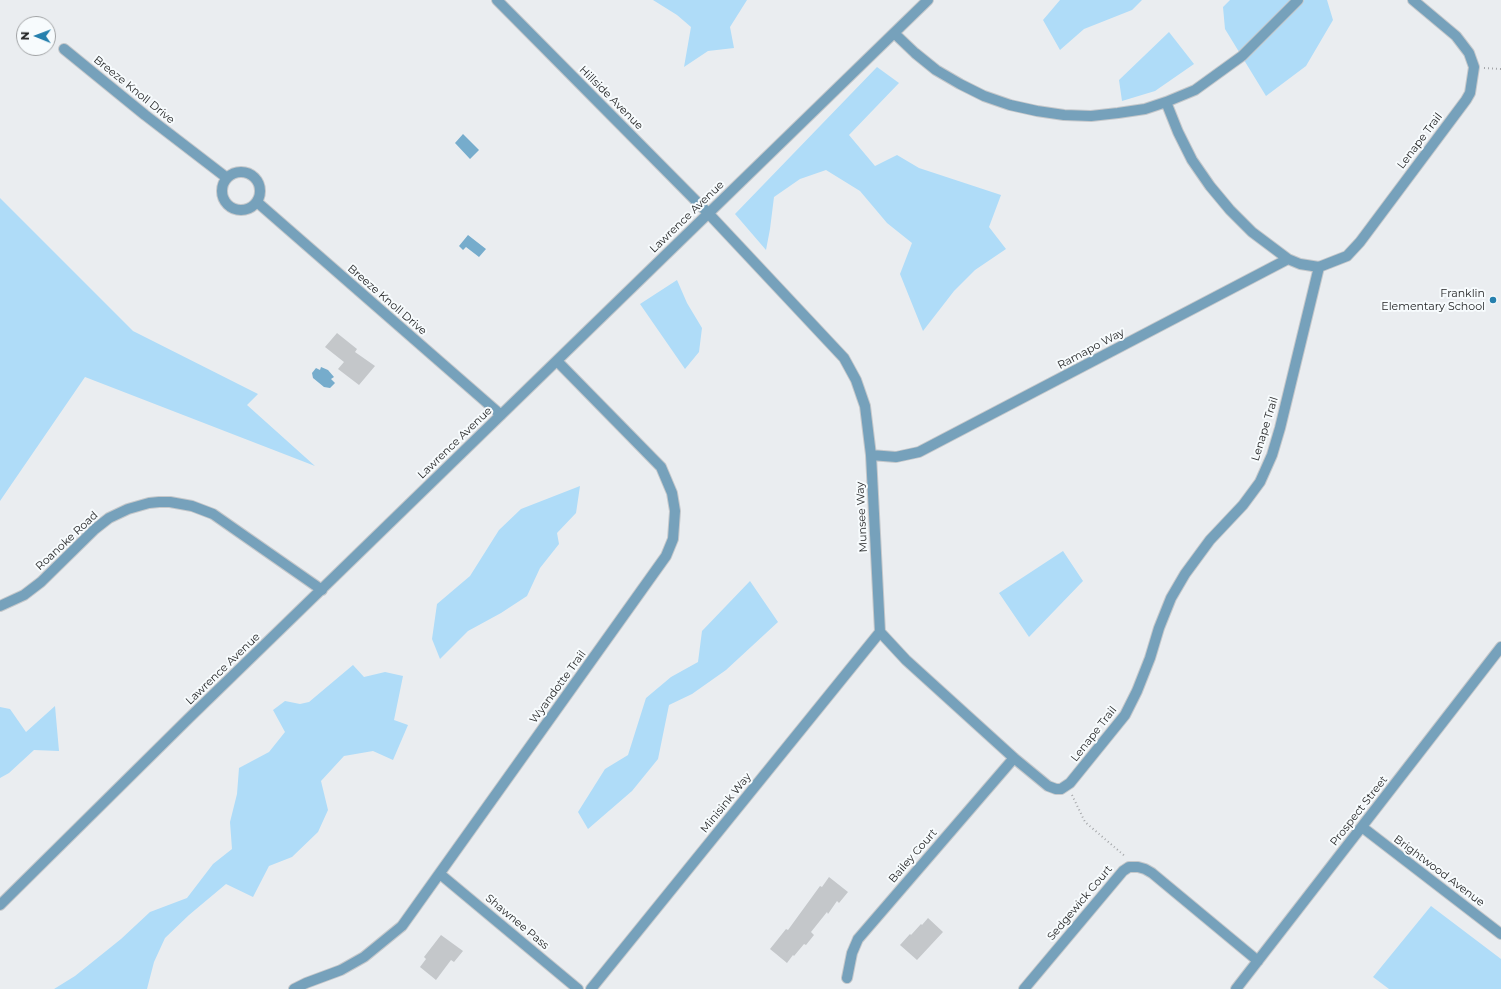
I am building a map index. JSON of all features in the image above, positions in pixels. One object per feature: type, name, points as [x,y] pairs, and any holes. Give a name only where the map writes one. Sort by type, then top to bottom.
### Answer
[{"type":"street","name":"Hillside Avenue","points":[[497,0],[708,213]]},
{"type":"street","name":"Lawrence Avenue","points":[[0,905],[928,0]]},
{"type":"street","points":[[894,33],[936,70],[972,90],[1010,105],[1064,115],[1091,116],[1118,114],[1145,109],[1195,90],[1242,56],[1298,0]]},
{"type":"street","points":[[1413,0],[1456,36],[1469,53],[1474,67]]},
{"type":"street","name":"Breeze Knoll Drive","points":[[64,49],[145,115],[227,178]]},
{"type":"street","name":"Lenape Trail","points":[[1066,787],[1125,715],[1137,691],[1150,658],[1159,628],[1171,598],[1185,574],[1210,540],[1243,505],[1260,482],[1272,455],[1278,435],[1319,267],[1347,256],[1360,242],[1466,100],[1470,93],[1474,67]]},
{"type":"street","points":[[1166,102],[1178,132],[1192,160],[1210,186],[1230,210],[1252,232],[1288,259],[1300,264],[1319,267]]},
{"type":"street","points":[[238,172],[245,172],[256,179],[259,185],[259,196],[257,202],[252,206],[241,210],[230,207],[225,203],[222,190],[223,184],[227,178],[238,172]]},
{"type":"street","name":"Breeze Knoll Drive","points":[[257,202],[501,416]]},
{"type":"street","name":"Munsee Way","points":[[708,213],[844,358],[856,380],[865,406],[872,455],[880,632]]},
{"type":"street","name":"Ramapo Way","points":[[872,455],[896,457],[919,452],[1288,259]]},
{"type":"street","name":"Wyandotte Trail","points":[[294,989],[340,970],[364,957],[402,926],[666,556],[673,539],[675,516],[672,493],[661,467],[557,361]]},
{"type":"street","name":"Roanoke Road","points":[[0,606],[24,595],[41,582],[95,529],[109,518],[133,507],[160,502],[192,506],[213,514],[322,590]]},
{"type":"street","points":[[880,632],[906,660],[1014,758],[1048,786],[1056,789],[1066,787]]},
{"type":"street","name":"Minisink Way","points":[[591,989],[880,632]]},
{"type":"street","name":"Prospect Street","points":[[1236,989],[1501,647]]},
{"type":"street","name":"Bailey Court","points":[[847,978],[852,953],[858,939],[1014,758]]},
{"type":"street","name":"Brightwood Avenue","points":[[1362,827],[1501,934]]},
{"type":"street","name":"Sedgewick Court","points":[[1024,989],[1123,870],[1129,867],[1138,867]]},
{"type":"street","points":[[1138,867],[1145,868],[1152,873],[1258,961]]},
{"type":"street","name":"Shawnee Pass","points":[[440,874],[578,989]]},
{"type":"path","points":[[1474,67],[1501,69]]},
{"type":"path","points":[[1066,787],[1085,822],[1138,867]]},
{"type":"shaded area","points":[[653,0],[747,0],[730,27],[734,48],[708,51],[684,67],[691,27],[677,15]]},
{"type":"shaded area","points":[[1060,0],[1142,0],[1132,10],[1084,29],[1060,50],[1043,20]]},
{"type":"shaded area","points":[[1230,0],[1327,0],[1333,20],[1306,66],[1266,96],[1225,29],[1223,7]]},
{"type":"shaded area","points":[[1169,32],[1194,64],[1155,91],[1122,101],[1119,80]]},
{"type":"shaded area","points":[[877,67],[899,83],[849,135],[875,166],[897,155],[919,168],[1001,195],[989,227],[1006,249],[975,270],[954,291],[923,331],[900,274],[912,243],[887,223],[860,191],[826,170],[800,179],[774,197],[766,250],[735,214]]},
{"type":"shaded area","points":[[463,134],[479,150],[470,159],[455,143]]},
{"type":"shaded area","points":[[0,198],[133,331],[258,394],[247,405],[315,466],[85,377],[0,501]]},
{"type":"shaded area","points":[[468,235],[486,249],[479,257],[466,247],[463,250],[459,246]]},
{"type":"shaded area","points":[[677,280],[687,303],[702,328],[699,352],[685,369],[640,304]]},
{"type":"shaded area","points":[[321,367],[328,370],[334,377],[331,379],[335,383],[330,388],[324,387],[313,378],[312,373],[316,368],[320,370]]},
{"type":"shaded area","points":[[580,486],[576,513],[557,533],[559,544],[540,568],[527,596],[501,613],[468,631],[440,659],[432,639],[437,604],[470,576],[499,530],[521,509]]},
{"type":"shaded area","points":[[1063,551],[1083,581],[1029,637],[999,593]]},
{"type":"shaded area","points":[[750,581],[778,622],[726,670],[692,694],[669,705],[658,759],[632,791],[588,829],[578,812],[605,769],[628,755],[646,698],[671,677],[698,662],[702,631]]},
{"type":"shaded area","points":[[353,665],[364,677],[385,672],[403,676],[394,720],[408,725],[393,760],[373,751],[344,756],[321,781],[328,810],[318,832],[292,857],[269,866],[253,897],[226,884],[189,915],[165,938],[154,962],[147,989],[54,989],[75,976],[121,939],[150,912],[187,898],[213,864],[232,849],[230,822],[237,794],[239,768],[269,752],[285,732],[273,710],[285,701],[300,704],[309,702]]},
{"type":"shaded area","points":[[55,706],[59,751],[34,750],[9,773],[0,778],[0,707],[10,709],[26,732]]},
{"type":"shaded area","points":[[1431,906],[1501,959],[1501,989],[1389,989],[1373,977]]},
{"type":"building","points":[[337,333],[357,349],[355,352],[375,366],[359,385],[338,369],[344,362],[325,347]]},
{"type":"building","points":[[829,877],[848,892],[839,903],[837,901],[828,914],[827,912],[811,932],[814,935],[806,945],[804,944],[794,956],[793,955],[787,963],[770,949],[786,929],[788,930],[820,886],[822,887]]},
{"type":"building","points":[[928,918],[943,932],[917,960],[900,945]]},
{"type":"building","points":[[441,935],[463,951],[454,962],[451,960],[436,980],[420,967],[426,959],[424,957]]},
{"type":"place","name":"Franklin Elementary School","points":[[1493,300]]}]
